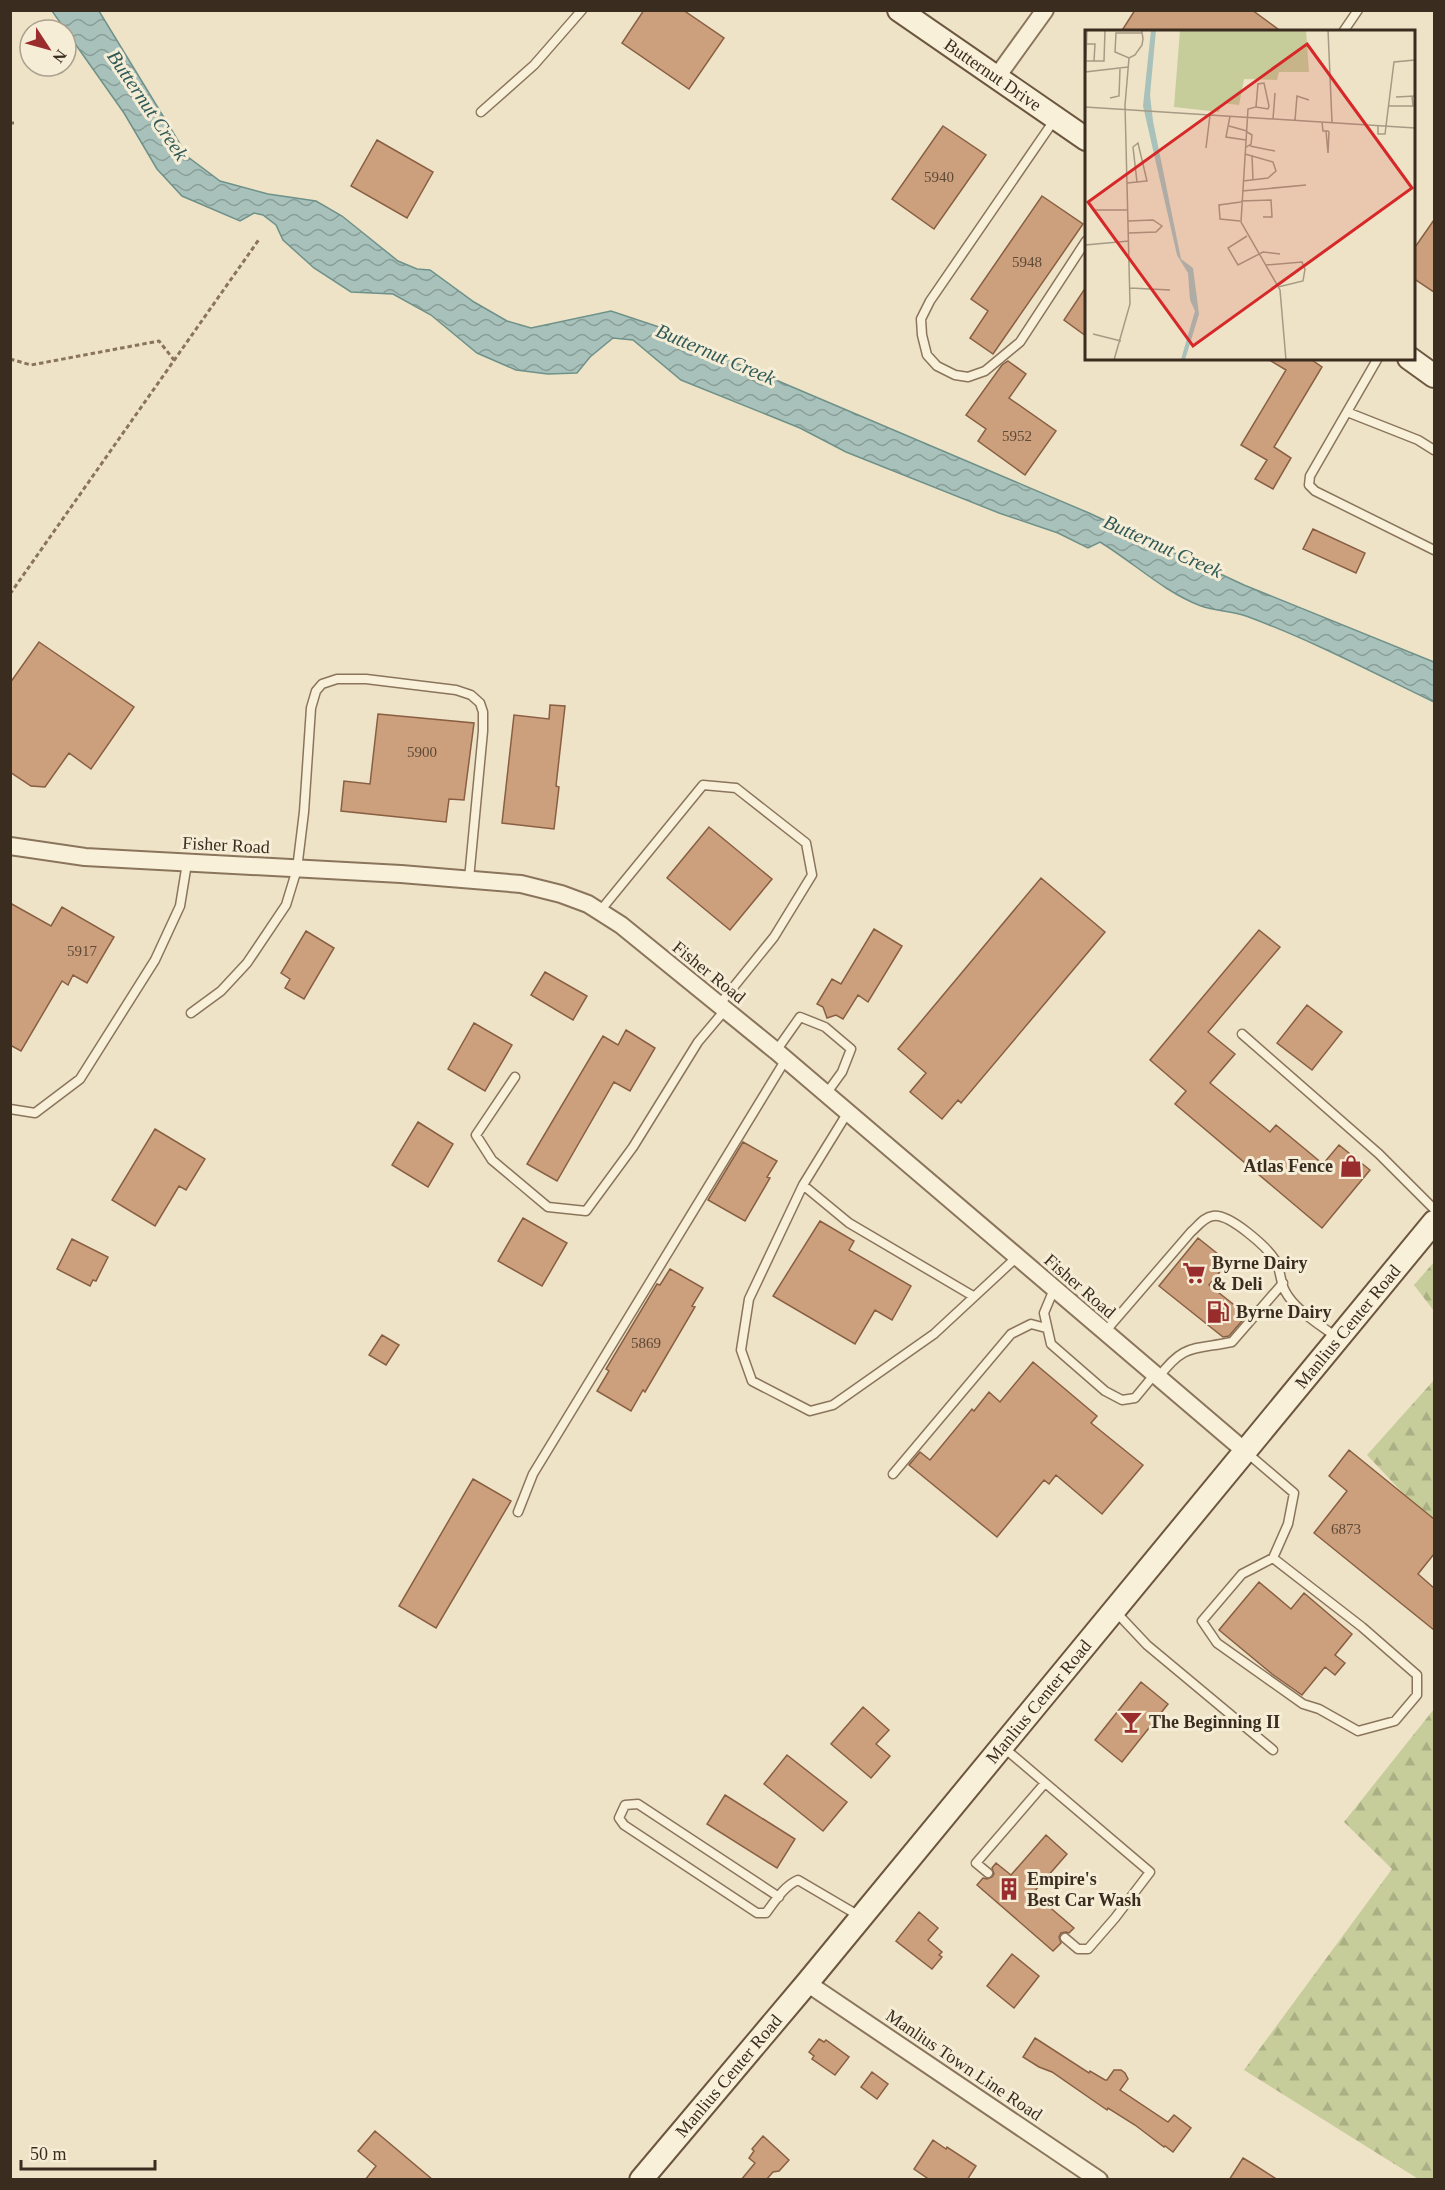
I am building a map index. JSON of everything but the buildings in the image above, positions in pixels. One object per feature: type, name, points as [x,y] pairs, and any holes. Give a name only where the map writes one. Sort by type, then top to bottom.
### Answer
[{"type":"main road","name":"Butternut Drive","points":[[899,10],[1085,138]]},
{"type":"main road","points":[[1412,360],[1434,376]]},
{"type":"main road","name":"Manlius Center Road","points":[[641,2180],[862,1917],[1434,1222]]},
{"type":"street","points":[[996,78],[1046,10]]},
{"type":"street","name":"Fisher Road","points":[[10,846],[85,857],[469,879],[520,884],[561,894],[588,904],[621,926],[781,1055],[1246,1452]]},
{"type":"street","name":"Manlius Town Line Road","points":[[807,1983],[1099,2180]]},
{"type":"lane","points":[[481,112],[534,65],[582,10]]},
{"type":"lane","points":[[1344,30],[1358,10]]},
{"type":"lane","points":[[1056,118],[930,301],[921,319],[927,355],[937,366],[956,375],[968,377],[985,371],[1020,342],[1085,243]]},
{"type":"lane","points":[[1377,360],[1310,476],[1309,485],[1315,491],[1434,550]]},
{"type":"lane","points":[[1347,412],[1418,440],[1434,450]]},
{"type":"lane","points":[[191,1013],[221,991],[247,963],[286,906],[297,869],[313,698],[322,684],[337,679],[366,679],[456,690],[471,695],[480,703],[483,712],[483,731],[469,879]]},
{"type":"lane","points":[[515,1077],[476,1135],[492,1160],[548,1207],[586,1211],[633,1147],[698,1042],[774,937],[812,875],[806,843],[736,788],[703,785],[600,912]]},
{"type":"lane","points":[[10,1109],[35,1113],[80,1079],[155,960],[180,906],[187,863]]},
{"type":"lane","points":[[518,1512],[532,1474],[781,1055],[800,1017],[825,1027],[851,1049],[842,1072],[826,1094]]},
{"type":"lane","points":[[1242,1034],[1379,1154],[1434,1209]]},
{"type":"lane","points":[[848,1112],[803,1185],[749,1299],[741,1350],[752,1381],[810,1411],[833,1405],[934,1334],[1017,1257]]},
{"type":"lane","points":[[803,1185],[849,1223],[973,1296]]},
{"type":"lane","points":[[1104,1333],[1191,1232],[1204,1220],[1214,1216],[1226,1218],[1267,1251],[1276,1261],[1285,1291],[1296,1305],[1338,1339]]},
{"type":"lane","points":[[1054,1289],[1044,1313],[1051,1344],[1105,1391],[1122,1400],[1135,1398],[1182,1352],[1232,1342],[1282,1284]]},
{"type":"lane","points":[[893,1474],[1011,1334],[1031,1324],[1046,1328]]},
{"type":"lane","points":[[1246,1452],[1294,1493],[1288,1524],[1273,1558],[1242,1574],[1202,1621],[1217,1643],[1303,1704],[1319,1709],[1358,1731],[1395,1721],[1417,1695],[1417,1675],[1362,1627],[1273,1558]]},
{"type":"lane","points":[[1114,1611],[1147,1645],[1273,1750]]},
{"type":"lane","points":[[1002,1747],[1150,1872],[1088,1949],[1078,1949],[1065,1938]]},
{"type":"lane","points":[[987,1873],[976,1863],[1045,1783]]},
{"type":"lane","points":[[779,1897],[638,1804],[625,1804],[619,1818],[624,1825],[757,1913],[766,1913],[779,1897],[790,1883],[798,1880],[862,1917]]},
{"type":"path","points":[[10,594],[260,238]]},
{"type":"path","points":[[10,359],[31,365],[159,341],[174,360]]},
{"type":"green space","points":[[1434,1262],[1434,1311],[1414,1285]]},
{"type":"green space","points":[[1434,1380],[1434,1526],[1367,1455]]},
{"type":"green space","points":[[1434,1709],[1434,2179],[1420,2180],[1244,2070],[1392,1869],[1344,1822]]},
{"type":"water","name":"Butternut Creek","points":[[52,11],[99,11],[188,157],[220,181],[268,194],[316,201],[342,216],[398,261],[417,269],[430,270],[474,302],[507,321],[531,328],[611,311],[677,333],[703,349],[1089,513],[1244,585],[1434,662],[1434,702],[1270,625],[1241,614],[1206,608],[1187,600],[1161,585],[1100,542],[1088,548],[1058,533],[999,513],[846,452],[800,428],[681,380],[633,340],[613,338],[590,357],[577,373],[548,374],[516,370],[477,353],[431,315],[393,294],[351,292],[314,268],[283,240],[276,225],[263,215],[254,213],[240,221],[182,196],[157,169],[124,113],[78,48],[78,18],[57,18]]},
{"type":"place","name":"Atlas Fence","points":[[1351,1166]]},
{"type":"place","name":"Byrne Dairy & Deli","points":[[1194,1273]]},
{"type":"place","name":"Byrne Dairy","points":[[1218,1312]]},
{"type":"place","name":"The Beginning II","points":[[1131,1722]]},
{"type":"place","name":"Empire's Best Car Wash","points":[[1009,1889]]}]
